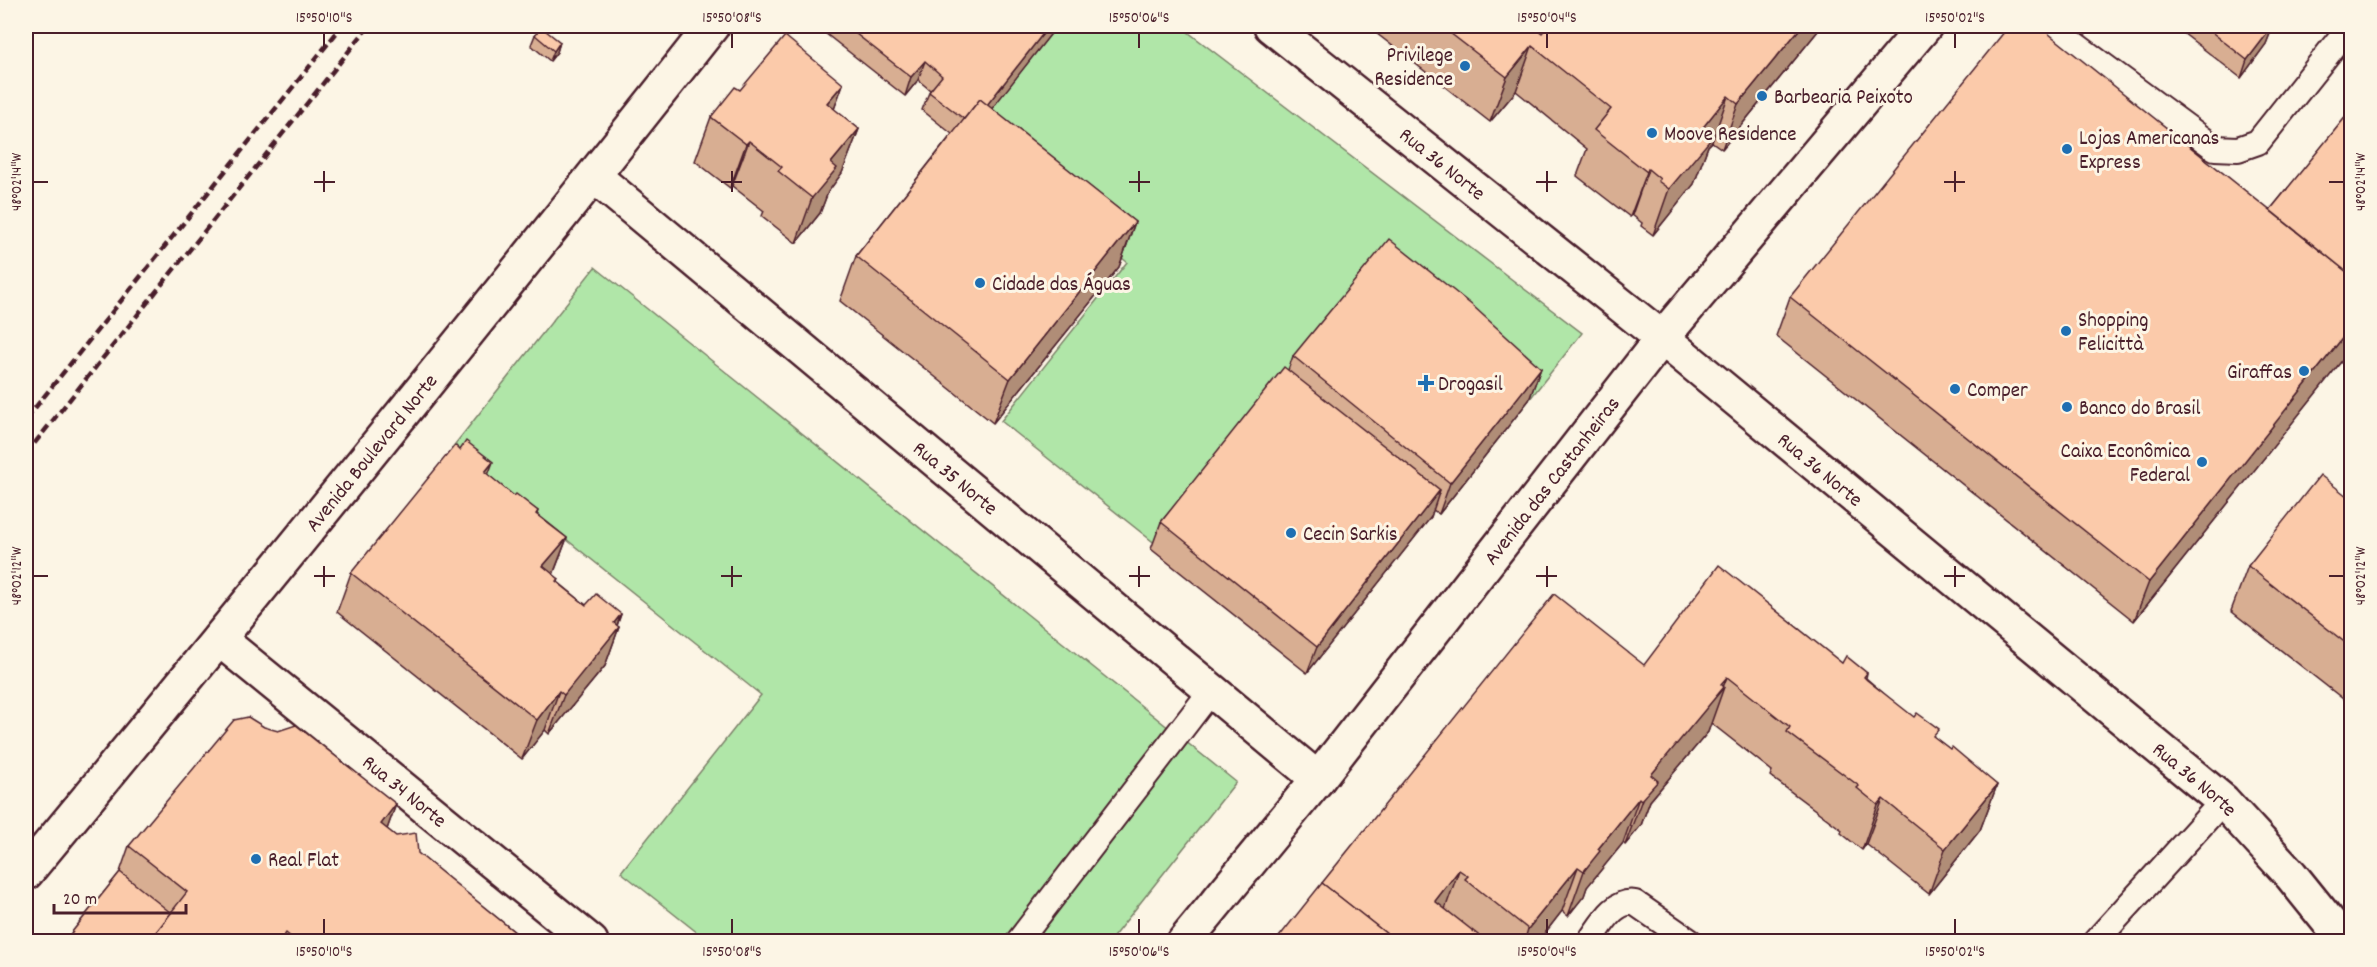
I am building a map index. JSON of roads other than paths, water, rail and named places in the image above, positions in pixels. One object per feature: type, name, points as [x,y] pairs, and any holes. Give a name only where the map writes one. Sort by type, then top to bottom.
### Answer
[{"type":"street","name":"Avenida Boulevard Norte","points":[[26,873],[594,176],[712,26]]},
{"type":"street","name":"Rua 36 Norte","points":[[1272,26],[1662,338],[2223,801],[2291,875],[2344,942]]},
{"type":"street","name":"Avenida das Castanheiras","points":[[1184,942],[1318,779],[1662,338],[1925,26]]},
{"type":"street","name":"Rua 35 Norte","points":[[594,176],[1318,779]]},
{"type":"street","name":"Rua 34 Norte","points":[[219,639],[591,942]]},
{"type":"lane","points":[[2050,26],[2215,148],[2238,149],[2258,142],[2350,26]]},
{"type":"lane","points":[[1018,942],[1211,691]]},
{"type":"lane","points":[[2095,942],[2223,801]]},
{"type":"lane","points":[[1590,942],[1618,904],[1628,902],[1635,903],[1691,942]]},
{"type":"railway","points":[[26,419],[342,26]]},
{"type":"railway","points":[[26,454],[369,26]]},
{"type":"place","name":"Privilege Residence","points":[[1465,66]]},
{"type":"place","name":"Barbearia Peixoto","points":[[1762,96]]},
{"type":"place","name":"Moove Residence","points":[[1652,133]]},
{"type":"place","name":"Lojas Americanas Express","points":[[2067,149]]},
{"type":"place","name":"Cidade das Águas","points":[[980,283]]},
{"type":"place","name":"Shopping Felicittà","points":[[2066,331]]},
{"type":"place","name":"Giraffas","points":[[2304,371]]},
{"type":"place","name":"Drogasil","points":[[1426,383]]},
{"type":"place","name":"Comper","points":[[1955,389]]},
{"type":"place","name":"Banco do Brasil","points":[[2067,407]]},
{"type":"place","name":"Caixa Econômica Federal","points":[[2202,462]]},
{"type":"place","name":"Cecin Sarkis","points":[[1291,533]]},
{"type":"place","name":"Real Flat","points":[[256,859]]}]
